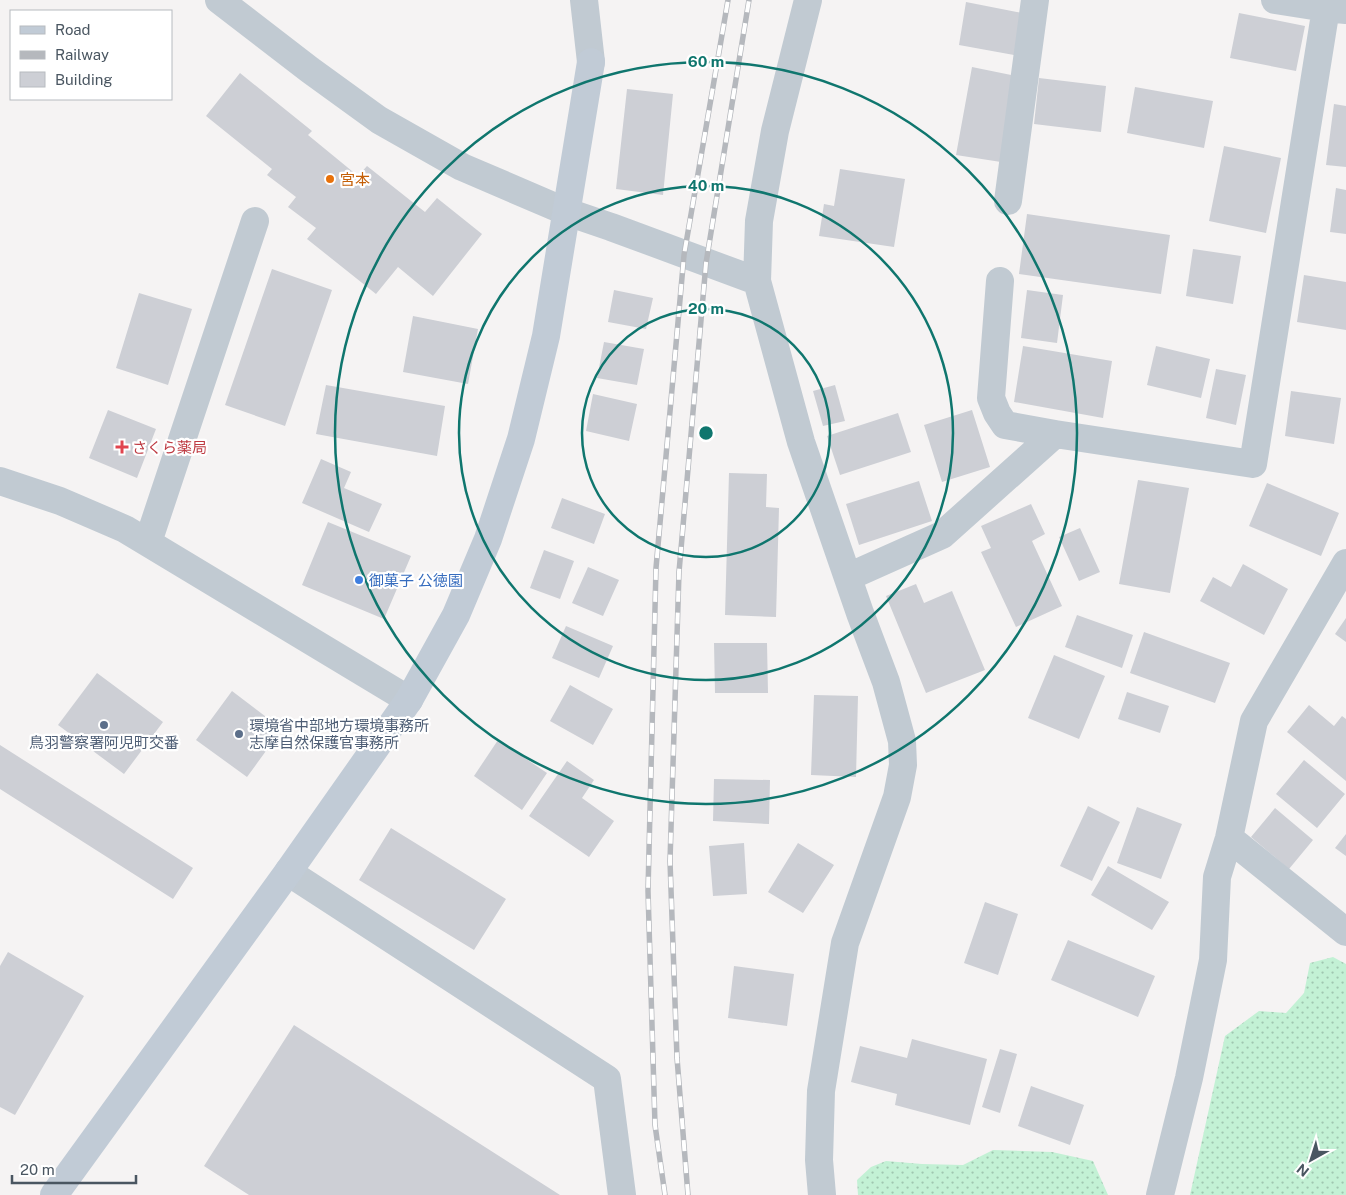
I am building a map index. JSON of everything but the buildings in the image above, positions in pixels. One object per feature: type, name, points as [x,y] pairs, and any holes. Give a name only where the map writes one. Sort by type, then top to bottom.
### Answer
[{"type":"street","points":[[219,0],[379,120],[462,167],[567,212],[757,281]]},
{"type":"street","points":[[54,1195],[288,872],[409,700],[456,615],[488,539],[521,439],[544,346],[591,62],[584,0]]},
{"type":"street","points":[[808,0],[775,131],[759,221],[757,281],[801,442],[886,682],[902,740],[903,766],[898,797],[845,943],[821,1091],[819,1160],[822,1195]]},
{"type":"street","points":[[1008,201],[1036,0]]},
{"type":"street","points":[[1000,281],[991,398],[997,413],[1005,425],[1253,464],[1336,9],[1274,0]]},
{"type":"street","points":[[148,542],[255,221]]},
{"type":"street","points":[[848,576],[942,535],[1056,434]]},
{"type":"street","points":[[0,481],[60,501],[125,529],[409,700]]},
{"type":"street","points":[[1160,1195],[1189,1078],[1213,960],[1217,876],[1229,838],[1254,721],[1346,564]]},
{"type":"street","points":[[1229,838],[1346,932]]},
{"type":"street","points":[[288,872],[607,1079],[622,1195]]},
{"type":"green space","points":[[1333,957],[1346,964],[1346,1195],[1190,1195],[1225,1036],[1259,1011],[1286,1013],[1304,993],[1310,963]]},
{"type":"green space","points":[[993,1150],[1052,1152],[1093,1161],[1108,1195],[858,1195],[857,1180],[871,1167],[886,1161],[963,1165]]},
{"type":"railway","points":[[665,1195],[655,1125],[648,891],[656,568],[684,255],[728,0]]},
{"type":"railway","points":[[688,1195],[677,1058],[670,861],[679,572],[706,263],[749,0]]},
{"type":"place","name":"宮本","points":[[330,179]]},
{"type":"place","name":"さくら薬局","points":[[122,447]]},
{"type":"place","name":"御菓子 公徳園","points":[[359,580]]},
{"type":"place","name":"鳥羽警察署阿児町交番","points":[[104,725]]},
{"type":"place","name":"環境省中部地方環境事務所 志摩自然保護官事務所","points":[[239,734]]}]
